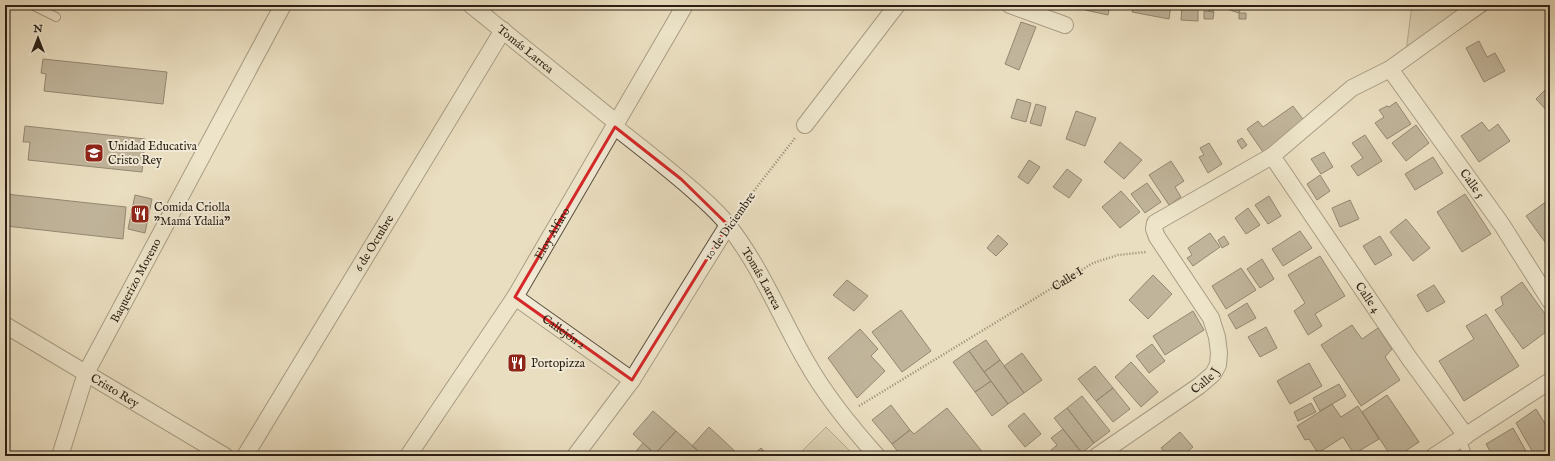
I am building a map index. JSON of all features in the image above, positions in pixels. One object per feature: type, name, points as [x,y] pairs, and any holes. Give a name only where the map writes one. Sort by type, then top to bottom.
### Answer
[{"type":"street","name":"Baquerizo Moreno","points":[[60,456],[86,373],[283,5]]},
{"type":"street","name":"Tomás Larrea","points":[[471,5],[681,179],[715,210],[728,225],[747,254],[806,362],[843,416],[877,456]]},
{"type":"street","name":"Eloy Alfaro","points":[[408,456],[515,297],[685,5]]},
{"type":"street","points":[[805,125],[897,5]]},
{"type":"street","points":[[1010,5],[1065,25]]},
{"type":"street","points":[[1162,247],[1154,229],[1155,223],[1272,156],[1352,88],[1390,69],[1480,5]]},
{"type":"street","name":"6 de Octubre","points":[[245,456],[503,30]]},
{"type":"street","name":"Calle 5","points":[[1390,69],[1502,225],[1550,301]]},
{"type":"street","name":"Calle 4","points":[[1272,156],[1464,438]]},
{"type":"street","name":"10 de Diciembre","points":[[575,456],[632,380],[728,225]]},
{"type":"street","name":"Calle J","points":[[1097,456],[1199,386],[1213,374],[1218,365],[1220,353],[1211,318],[1162,247]]},
{"type":"street","name":"Callejón 2","points":[[515,297],[632,380]]},
{"type":"street","name":"Cristo Rey","points":[[5,325],[225,456]]},
{"type":"street","points":[[1434,456],[1550,381]]},
{"type":"lane","points":[[32,5],[56,17]]},
{"type":"lane","points":[[1464,438],[1467,456]]},
{"type":"path","name":"10 de Diciembre","points":[[728,225],[805,125]]},
{"type":"path","name":"Calle I","points":[[843,416],[1093,263],[1118,255],[1143,253],[1162,247]]},
{"type":"highlighted area","points":[[615,127],[681,179],[728,225],[632,380],[515,297]]},
{"type":"shaded area","points":[[1412,5],[1495,5],[1404,67]]},
{"type":"shaded area","points":[[826,427],[855,456],[797,456]]},
{"type":"building","points":[[127,5],[171,5],[171,9]]},
{"type":"building","points":[[1068,5],[1080,5],[1079,10],[1068,7]]},
{"type":"building","points":[[1086,5],[1110,5],[1108,15],[1085,10]]},
{"type":"building","points":[[1134,5],[1171,5],[1169,19],[1132,12]]},
{"type":"building","points":[[1182,5],[1198,5],[1198,21],[1181,20]]},
{"type":"building","points":[[1209,5],[1214,5],[1213,12],[1209,11]]},
{"type":"building","points":[[1228,5],[1241,8],[1239,13],[1227,9]]},
{"type":"building","points":[[1204,11],[1214,12],[1213,19],[1204,19]]},
{"type":"building","points":[[1239,13],[1246,13],[1246,19],[1239,19]]},
{"type":"building","points":[[1021,22],[1036,27],[1019,70],[1005,64]]},
{"type":"building","points":[[1479,41],[1487,57],[1495,53],[1505,71],[1484,82],[1466,48]]},
{"type":"building","points":[[43,59],[167,72],[163,104],[44,91],[46,74],[41,73]]},
{"type":"building","points":[[1550,85],[1550,114],[1536,99]]},
{"type":"building","points":[[1017,99],[1031,103],[1026,122],[1011,118]]},
{"type":"building","points":[[1396,102],[1411,124],[1387,139],[1375,123],[1384,117],[1379,110],[1387,106],[1389,107]]},
{"type":"building","points":[[1036,104],[1046,107],[1041,126],[1030,123]]},
{"type":"building","points":[[1293,106],[1305,122],[1263,152],[1247,129],[1258,121],[1263,127]]},
{"type":"building","points":[[1076,111],[1096,118],[1085,146],[1066,139]]},
{"type":"building","points":[[1482,122],[1489,131],[1498,124],[1510,141],[1479,162],[1461,136]]},
{"type":"building","points":[[1416,125],[1429,143],[1406,161],[1392,143]]},
{"type":"building","points":[[25,126],[145,139],[142,172],[28,160],[30,142],[23,142]]},
{"type":"building","points":[[1365,135],[1382,161],[1358,176],[1351,166],[1363,158],[1352,143]]},
{"type":"building","points":[[1242,138],[1247,145],[1242,149],[1237,141]]},
{"type":"building","points":[[1120,142],[1142,160],[1124,179],[1104,162]]},
{"type":"building","points":[[1209,143],[1222,164],[1208,173],[1199,157],[1204,155],[1200,148]]},
{"type":"building","points":[[1324,152],[1333,167],[1321,174],[1311,159]]},
{"type":"building","points":[[1433,157],[1443,173],[1415,190],[1405,174]]},
{"type":"building","points":[[1029,160],[1040,167],[1028,184],[1018,177]]},
{"type":"building","points":[[1171,161],[1184,181],[1175,187],[1181,197],[1169,205],[1149,175]]},
{"type":"building","points":[[1067,169],[1082,180],[1069,198],[1053,187]]},
{"type":"building","points":[[1320,175],[1330,191],[1317,200],[1307,184]]},
{"type":"building","points":[[1147,183],[1161,202],[1145,213],[1131,194]]},
{"type":"building","points":[[1121,191],[1140,212],[1120,228],[1102,207]]},
{"type":"building","points":[[6,194],[126,207],[123,239],[6,226],[8,210],[5,210]]},
{"type":"building","points":[[1465,194],[1491,234],[1462,252],[1437,212]]},
{"type":"building","name":"Comida Criolla \"Mamá Ydalia\"","points":[[135,195],[152,199],[145,233],[128,229]]},
{"type":"building","points":[[1269,196],[1281,216],[1268,224],[1255,205]]},
{"type":"building","points":[[1550,199],[1550,238],[1545,242],[1526,216]]},
{"type":"building","points":[[1350,200],[1359,219],[1340,227],[1332,208]]},
{"type":"building","points":[[1248,208],[1260,225],[1246,234],[1235,218]]},
{"type":"building","points":[[1406,219],[1430,248],[1413,261],[1390,232]]},
{"type":"building","points":[[1300,231],[1312,248],[1283,266],[1272,249]]},
{"type":"building","points":[[1210,233],[1220,247],[1193,266],[1187,258],[1192,255],[1188,248]]},
{"type":"building","points":[[998,235],[1008,244],[996,256],[987,248]]},
{"type":"building","points":[[1224,236],[1229,244],[1222,248],[1218,240]]},
{"type":"building","points":[[1380,236],[1392,255],[1375,265],[1363,246]]},
{"type":"building","points":[[1320,256],[1345,296],[1315,314],[1322,326],[1308,335],[1294,311],[1305,303],[1288,275]]},
{"type":"building","points":[[1262,259],[1274,279],[1260,288],[1247,269]]},
{"type":"building","points":[[1241,268],[1256,290],[1226,309],[1212,286]]},
{"type":"building","points":[[1153,275],[1172,294],[1148,319],[1129,300]]},
{"type":"building","points":[[847,280],[868,296],[854,311],[833,295]]},
{"type":"building","points":[[1522,282],[1550,321],[1550,329],[1523,349],[1495,310],[1503,305],[1501,297]]},
{"type":"building","points":[[1434,285],[1445,302],[1427,312],[1417,295]]},
{"type":"building","points":[[1247,303],[1256,318],[1236,329],[1228,315]]},
{"type":"building","points":[[901,310],[931,351],[902,372],[872,332]]},
{"type":"building","points":[[1193,311],[1204,330],[1165,355],[1153,336]]},
{"type":"building","points":[[1486,314],[1519,366],[1464,401],[1439,361],[1474,339],[1466,326]]},
{"type":"building","points":[[1352,325],[1362,339],[1378,328],[1392,349],[1385,357],[1400,380],[1361,406],[1321,345]]},
{"type":"building","points":[[1266,327],[1277,348],[1260,357],[1248,337]]},
{"type":"building","points":[[860,329],[878,349],[871,356],[885,371],[857,398],[828,358]]},
{"type":"building","points":[[986,340],[1000,360],[984,372],[969,351]]},
{"type":"building","points":[[1152,344],[1165,361],[1149,373],[1136,356]]},
{"type":"building","points":[[969,351],[991,381],[975,392],[953,362]]},
{"type":"building","points":[[1022,353],[1042,380],[1024,393],[1004,366]]},
{"type":"building","points":[[1000,360],[1024,393],[1008,404],[984,372]]},
{"type":"building","points":[[1131,362],[1158,392],[1141,407],[1115,377]]},
{"type":"building","points":[[1309,363],[1322,386],[1290,404],[1277,381]]},
{"type":"building","points":[[1095,366],[1113,388],[1096,401],[1078,379]]},
{"type":"building","points":[[991,381],[1008,404],[992,416],[975,392]]},
{"type":"building","points":[[1339,384],[1346,396],[1320,411],[1313,398]]},
{"type":"building","points":[[1113,388],[1130,409],[1113,422],[1096,401]]},
{"type":"building","points":[[1387,395],[1419,442],[1398,456],[1391,456],[1362,412]]},
{"type":"building","points":[[1082,396],[1110,431],[1094,443],[1067,408]]},
{"type":"building","points":[[1311,403],[1316,412],[1298,421],[1294,412]]},
{"type":"building","points":[[1332,404],[1341,417],[1358,406],[1379,439],[1354,454],[1343,437],[1318,453],[1309,439],[1305,440],[1297,426]]},
{"type":"building","points":[[891,405],[910,430],[892,444],[872,420]]},
{"type":"building","points":[[947,408],[984,454],[981,456],[901,456],[892,444],[910,430],[914,434]]},
{"type":"building","points":[[1067,408],[1094,443],[1082,453],[1054,418]]},
{"type":"building","points":[[1536,409],[1550,432],[1550,456],[1535,456],[1516,423]]},
{"type":"building","points":[[653,411],[676,431],[655,454],[633,434]]},
{"type":"building","points":[[1024,413],[1041,434],[1025,447],[1008,426]]},
{"type":"building","points":[[709,427],[740,456],[704,456],[692,446]]},
{"type":"building","points":[[1513,428],[1526,451],[1517,456],[1493,456],[1486,444]]},
{"type":"building","points":[[1063,429],[1082,453],[1077,456],[1056,456],[1051,450],[1057,445],[1051,438]]},
{"type":"building","points":[[676,431],[703,455],[657,456],[655,454]]},
{"type":"building","points":[[1180,432],[1193,447],[1182,456],[1168,456],[1161,448]]},
{"type":"building","points":[[643,443],[655,454],[657,456],[632,456]]},
{"type":"building","points":[[761,448],[769,456],[752,456]]},
{"type":"place","name":"Unidad Educativa Cristo Rey","points":[[94,153]]},
{"type":"place","name":"Comida Criolla \"Mamá Ydalia\"","points":[[140,214]]},
{"type":"place","name":"Portopizza","points":[[517,363]]}]
